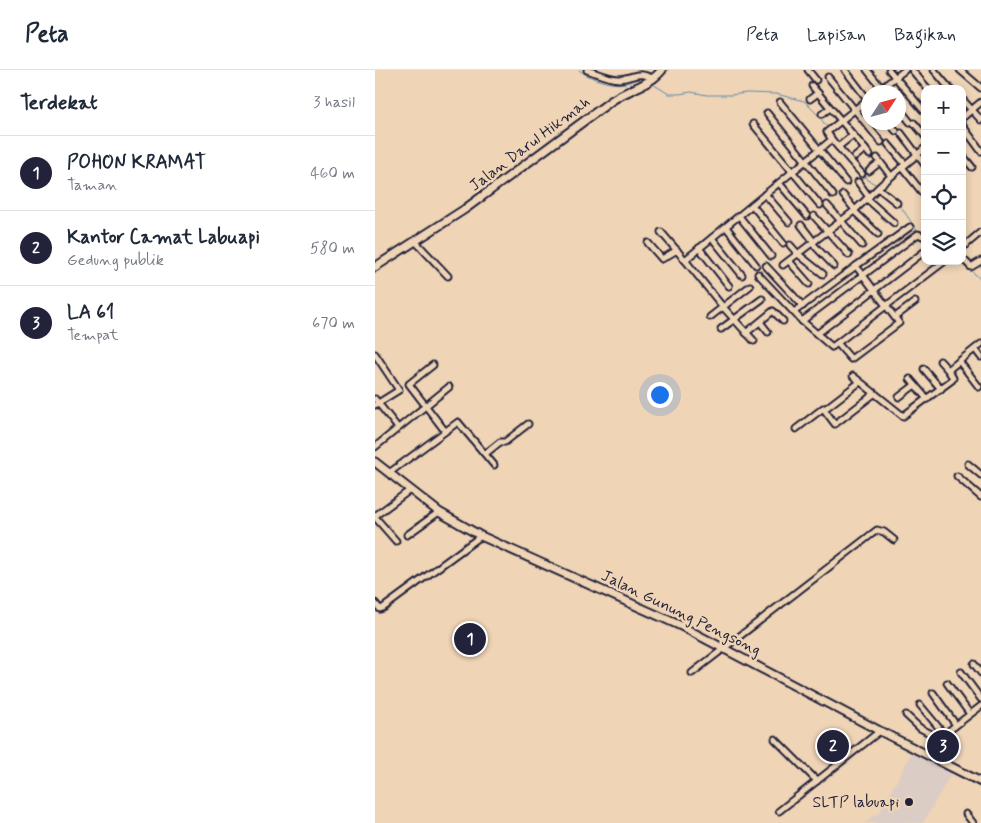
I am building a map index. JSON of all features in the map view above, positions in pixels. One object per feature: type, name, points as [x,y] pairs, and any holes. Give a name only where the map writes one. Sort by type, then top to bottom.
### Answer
[{"type":"street","points":[[587,70],[618,79],[636,73],[645,74],[651,81]]},
{"type":"street","name":"Jalan Darul Hikmah","points":[[375,267],[465,209],[603,106],[627,91],[651,81],[663,70]]},
{"type":"street","points":[[808,70],[818,93],[870,155]]},
{"type":"street","points":[[845,70],[861,90]]},
{"type":"street","points":[[867,70],[879,85]]},
{"type":"street","points":[[889,70],[921,108]]},
{"type":"street","points":[[888,85],[905,70]]},
{"type":"street","points":[[912,70],[925,85]]},
{"type":"street","points":[[934,70],[947,85]]},
{"type":"street","points":[[961,70],[981,88]]},
{"type":"street","points":[[828,77],[881,142]]},
{"type":"street","points":[[810,99],[818,93]]},
{"type":"street","points":[[780,102],[846,182]]},
{"type":"street","points":[[966,115],[981,102]]},
{"type":"street","points":[[966,103],[981,120]]},
{"type":"street","points":[[861,105],[829,131],[832,140],[841,145],[862,174]]},
{"type":"street","points":[[822,114],[830,108]]},
{"type":"street","points":[[767,112],[833,195]]},
{"type":"street","points":[[906,116],[921,132]]},
{"type":"street","points":[[753,124],[791,172],[820,204]]},
{"type":"street","points":[[897,130],[921,160]]},
{"type":"street","points":[[966,130],[979,146]]},
{"type":"street","points":[[841,145],[853,135]]},
{"type":"street","points":[[979,146],[981,138]]},
{"type":"street","points":[[685,260],[832,140]]},
{"type":"street","points":[[888,144],[921,190]]},
{"type":"street","points":[[855,156],[865,149]]},
{"type":"street","points":[[783,265],[854,211],[879,186],[921,151]]},
{"type":"street","points":[[869,171],[878,160],[891,176]]},
{"type":"street","points":[[966,160],[972,167]]},
{"type":"street","points":[[858,182],[868,198],[894,223]]},
{"type":"street","points":[[779,183],[807,216]]},
{"type":"street","points":[[879,186],[897,203]]},
{"type":"street","points":[[765,194],[789,222]]},
{"type":"street","points":[[843,194],[854,211],[877,234]]},
{"type":"street","points":[[827,204],[863,245]]},
{"type":"street","points":[[753,205],[783,243]]},
{"type":"street","points":[[739,216],[771,256]]},
{"type":"street","points":[[813,216],[849,255]]},
{"type":"street","points":[[801,225],[813,243],[834,266]]},
{"type":"street","points":[[726,227],[757,265]]},
{"type":"street","points":[[794,312],[910,227]]},
{"type":"street","points":[[661,232],[734,320],[754,341]]},
{"type":"street","points":[[966,245],[981,232]]},
{"type":"street","points":[[802,321],[918,234],[921,235]]},
{"type":"street","points":[[712,238],[742,275]]},
{"type":"street","points":[[415,242],[448,276]]},
{"type":"street","points":[[649,243],[662,259],[677,250]]},
{"type":"street","points":[[791,245],[798,254],[823,274]]},
{"type":"street","points":[[699,248],[729,286]]},
{"type":"street","points":[[817,334],[921,255]]},
{"type":"street","points":[[789,261],[809,284]]},
{"type":"street","points":[[966,262],[971,267],[981,261]]},
{"type":"street","points":[[758,274],[802,321],[831,347],[838,344],[940,265]]},
{"type":"street","points":[[766,266],[803,306]]},
{"type":"street","points":[[838,344],[852,359],[898,323],[855,266]]},
{"type":"street","points":[[710,317],[750,286]]},
{"type":"street","points":[[721,329],[762,298]]},
{"type":"street","points":[[895,317],[915,302]]},
{"type":"street","points":[[747,333],[773,311],[783,321]]},
{"type":"street","points":[[760,322],[768,332]]},
{"type":"street","points":[[948,370],[981,344]]},
{"type":"street","points":[[975,349],[981,357]]},
{"type":"street","points":[[375,354],[399,390],[376,403],[398,428]]},
{"type":"street","points":[[853,376],[903,416],[953,378],[940,361]]},
{"type":"street","points":[[959,361],[979,386]]},
{"type":"street","points":[[433,366],[409,383],[445,431]]},
{"type":"street","points":[[924,369],[941,389]]},
{"type":"street","points":[[911,379],[927,399]]},
{"type":"street","points":[[796,429],[860,382]]},
{"type":"street","points":[[899,397],[915,385]]},
{"type":"street","points":[[375,447],[449,387]]},
{"type":"street","points":[[823,408],[835,424],[874,394]]},
{"type":"street","points":[[389,473],[457,422],[494,465]]},
{"type":"street","points":[[485,454],[499,442],[505,442],[528,424]]},
{"type":"street","name":"Jalan Gunung Pengsong","points":[[375,462],[439,512],[481,536],[660,616],[981,782]]},
{"type":"street","points":[[968,464],[981,475]]},
{"type":"street","points":[[957,476],[981,498]]},
{"type":"street","points":[[396,541],[375,517],[410,490]]},
{"type":"street","points":[[407,535],[439,512]]},
{"type":"street","points":[[692,673],[877,530],[884,532],[894,540]]},
{"type":"street","points":[[375,603],[380,609],[383,608],[481,536]]},
{"type":"street","points":[[974,664],[981,673]]},
{"type":"street","points":[[961,672],[981,699]]},
{"type":"street","points":[[947,682],[970,714]]},
{"type":"street","points":[[933,693],[956,724]]},
{"type":"street","points":[[920,706],[943,737]]},
{"type":"street","points":[[934,757],[943,737],[956,724],[981,706]]},
{"type":"street","points":[[906,715],[920,728],[943,737]]},
{"type":"street","points":[[779,811],[880,731]]},
{"type":"street","points":[[775,739],[817,781]]},
{"type":"street","points":[[966,814],[973,823]]},
{"type":"shaded area","points":[[913,750],[952,772],[923,823],[864,823],[880,812]]},
{"type":"waterway","points":[[579,70],[595,79],[614,84],[626,83],[640,78],[645,79]]},
{"type":"waterway","points":[[651,83],[669,94],[691,92],[707,95],[776,94],[804,101],[819,116],[828,129]]},
{"type":"waterway","points":[[830,133],[839,143]]},
{"type":"waterway","points":[[842,146],[860,168]]},
{"type":"waterway","points":[[864,173],[868,180],[877,185]]},
{"type":"waterway","points":[[899,204],[918,232]]},
{"type":"waterway","points":[[964,265],[981,279]]},
{"type":"place","name":"POHON KRAMAT","points":[[470,639]]},
{"type":"place","name":"Kantor Camat Labuapi","points":[[833,746]]},
{"type":"place","name":"LA 61","points":[[943,746]]},
{"type":"place","name":"SLTP labuapi","points":[[909,802]]}]
